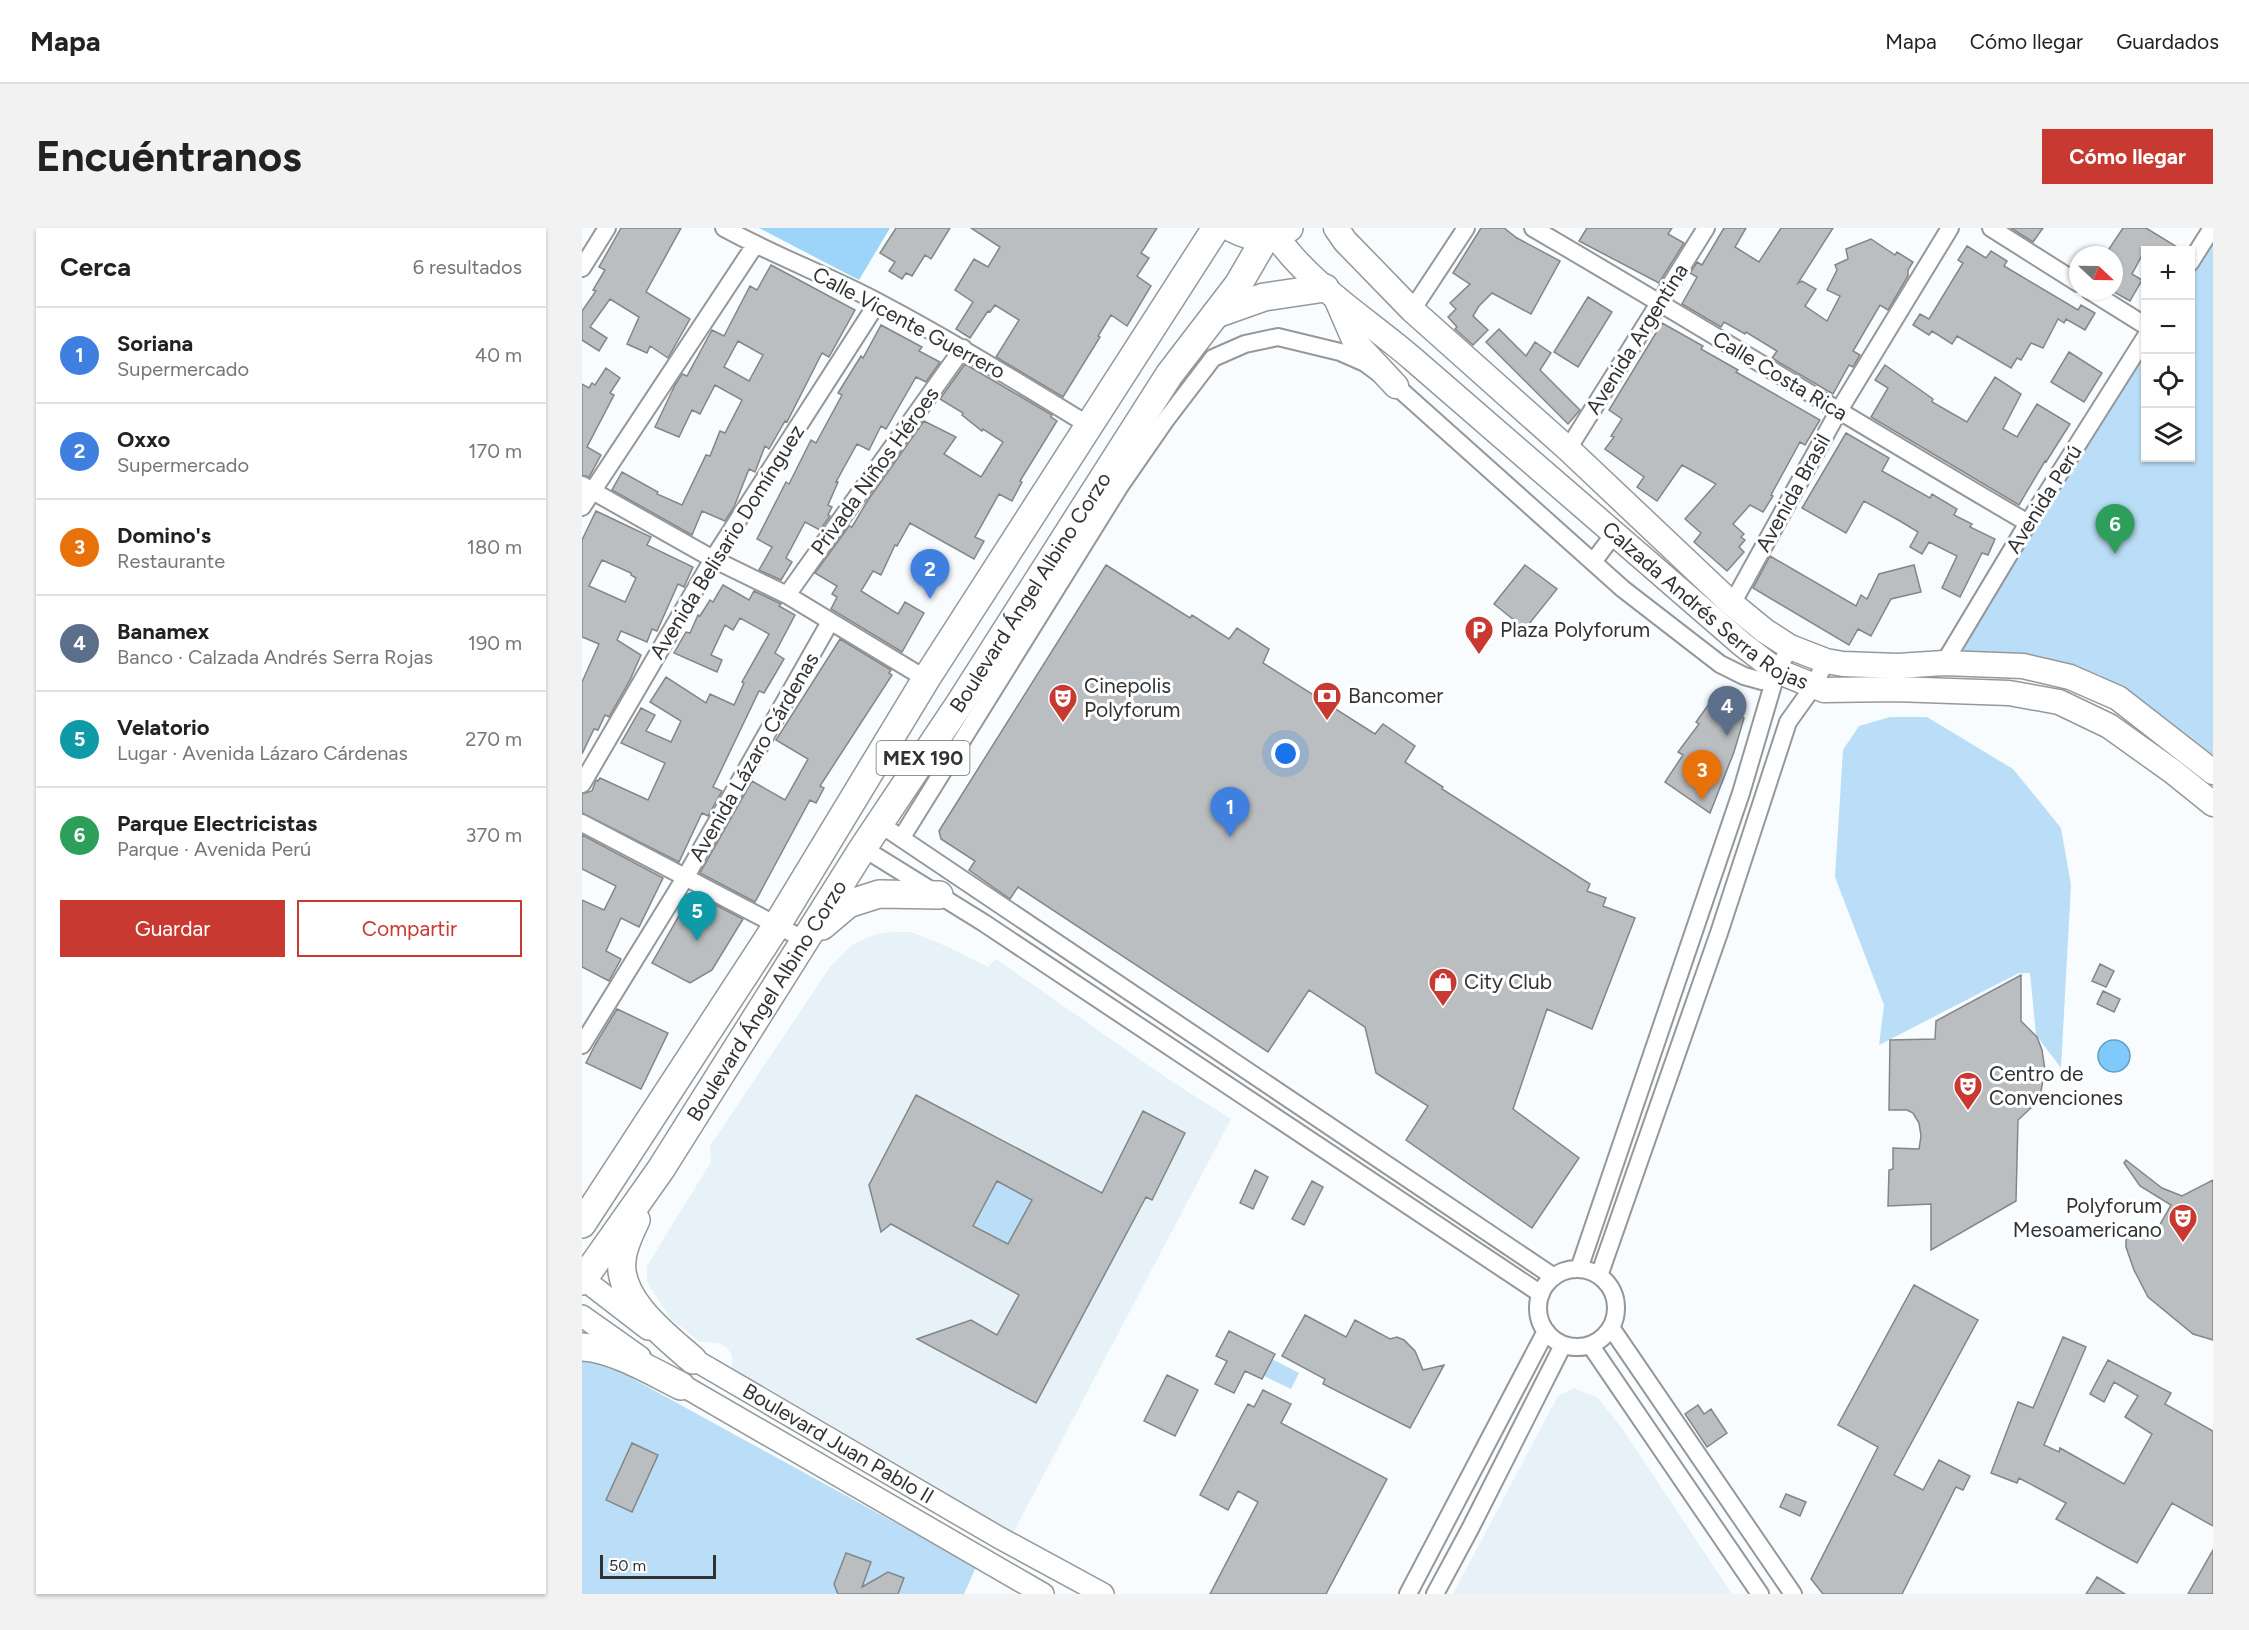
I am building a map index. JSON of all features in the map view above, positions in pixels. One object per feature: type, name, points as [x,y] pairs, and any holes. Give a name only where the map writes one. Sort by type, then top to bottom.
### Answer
[{"type":"main road","name":"Boulevard Ángel Albino Corzo","points":[[582,1224],[777,925],[926,679],[1216,228]]},
{"type":"main road","points":[[1232,228],[1248,236],[1277,234]]},
{"type":"main road","name":"Calzada Andrés Serra Rojas","points":[[1336,228],[1345,241],[1412,310],[1568,449],[1732,604],[1765,631],[1790,646],[1826,661],[1843,664],[1898,666],[1944,663],[2023,666],[2070,677],[2118,699],[2213,772]]},
{"type":"main road","name":"Boulevard Ángel Albino Corzo","points":[[582,1279],[661,1169],[863,848],[891,831],[960,703],[1159,391],[1277,234]]},
{"type":"main road","name":"Calzada Andrés Serra Rojas","points":[[1277,234],[1290,257],[1330,292],[1405,352],[1743,645],[1777,671],[1824,690],[1895,689],[2009,693],[2059,702],[2109,726],[2213,804]]},
{"type":"main road","points":[[1216,314],[1264,297],[1330,292],[1355,342],[1396,386]]},
{"type":"main road","points":[[1140,458],[1140,438],[1156,406],[1159,391]]},
{"type":"main road","points":[[1614,534],[1633,511]]},
{"type":"main road","points":[[960,703],[976,696],[998,665],[1013,658]]},
{"type":"main road","points":[[805,940],[848,904],[879,894],[939,895]]},
{"type":"main road","points":[[661,1169],[627,1240],[621,1262],[625,1282],[633,1299],[650,1322],[693,1360]]},
{"type":"main road","points":[[582,1347],[600,1350],[622,1358],[681,1386]]},
{"type":"street","points":[[582,268],[607,228]]},
{"type":"street","name":"Calle Vicente Guerrero","points":[[724,228],[755,245],[878,302],[963,348],[1090,426]]},
{"type":"street","points":[[1412,310],[1466,228]]},
{"type":"street","name":"Calle Costa Rica","points":[[1533,228],[2028,523]]},
{"type":"street","name":"Avenida Argentina","points":[[1568,449],[1706,228]]},
{"type":"street","name":"Avenida Brasil","points":[[1732,604],[1838,411],[1950,228]]},
{"type":"street","points":[[1991,228],[2069,277]]},
{"type":"street","points":[[2195,255],[2212,228]]},
{"type":"street","points":[[582,507],[587,487],[755,245]]},
{"type":"street","points":[[2104,300],[2141,323]]},
{"type":"street","name":"Avenida Belisario Domínguez","points":[[582,784],[713,559],[878,302]]},
{"type":"street","points":[[1554,1277],[891,831],[1013,658],[1140,458],[1213,358],[1245,344],[1278,337],[1340,352],[1365,363],[1396,386],[1623,589],[1720,664],[1744,676],[1762,681],[1777,671]]},
{"type":"street","name":"Avenida Perú","points":[[1944,663],[2141,342]]},
{"type":"street","name":"Privada Niños Héroes","points":[[787,595],[963,348]]},
{"type":"street","points":[[587,487],[713,559],[787,595],[926,679]]},
{"type":"street","points":[[1593,562],[1614,534]]},
{"type":"street","name":"Avenida Lázaro Cárdenas","points":[[582,1045],[685,878],[831,622]]},
{"type":"street","points":[[1579,1269],[1741,793],[1777,671],[1790,646]]},
{"type":"street","points":[[1599,1276],[1719,933],[1788,722],[1813,687],[1826,661]]},
{"type":"street","points":[[582,823],[805,940]]},
{"type":"street","points":[[863,848],[993,929],[1541,1294]]},
{"type":"street","points":[[1579,1269],[1599,1276],[1609,1284],[1616,1298],[1617,1314],[1612,1329],[1604,1338],[1591,1346],[1578,1348],[1563,1345],[1541,1324],[1538,1313],[1541,1294],[1554,1277],[1566,1270],[1579,1269]]},
{"type":"street","name":"Boulevard Juan Pablo II","points":[[582,1279],[693,1360],[938,1502],[1103,1594]]},
{"type":"street","name":"Boulevard Juan Pablo II","points":[[582,1316],[681,1386],[1043,1594]]},
{"type":"street","points":[[1612,1329],[1793,1594]]},
{"type":"street","points":[[1408,1594],[1546,1331]]},
{"type":"street","points":[[1435,1594],[1563,1345]]},
{"type":"street","points":[[1591,1346],[1760,1594]]},
{"type":"street","points":[[905,1514],[938,1502]]},
{"type":"shaded area","points":[[759,228],[890,228],[859,280]]},
{"type":"shaded area","points":[[2213,228],[2213,762],[2100,675],[2026,656],[1958,651],[2141,346],[2141,462],[2195,462],[2195,257]]},
{"type":"shaded area","points":[[1890,717],[1927,717],[2013,769],[2061,828],[2071,885],[2061,1068],[2036,1035],[2030,973],[2019,973],[1879,1045],[1884,1005],[1835,877],[1843,750],[1859,726]]},
{"type":"shaded area","points":[[911,932],[988,967],[996,959],[1168,1079],[1231,1119],[1012,1535],[732,1375],[732,1355],[727,1348],[719,1343],[700,1342],[670,1318],[647,1282],[647,1266],[711,1162],[710,1146],[830,967],[853,944],[874,935]]},
{"type":"shaded area","points":[[2114,1040],[2126,1044],[2130,1056],[2126,1068],[2114,1072],[2102,1068],[2098,1056],[2102,1044]]},
{"type":"shaded area","points":[[997,1181],[1032,1200],[1008,1244],[973,1226]]},
{"type":"shaded area","points":[[1272,1359],[1299,1373],[1291,1389],[1264,1376]]},
{"type":"shaded area","points":[[582,1362],[592,1362],[617,1370],[976,1567],[964,1594],[582,1594]]},
{"type":"shaded area","points":[[1574,1388],[1598,1398],[1624,1431],[1732,1594],[1453,1594],[1558,1396]]},
{"type":"building","points":[[621,228],[681,228],[646,292],[690,319],[668,358],[650,346],[647,353],[627,344],[639,317],[610,299],[590,327],[607,338],[599,351],[582,340],[582,311],[596,291],[593,290],[605,270],[599,267]]},
{"type":"building","points":[[896,228],[950,228],[931,259],[925,255],[912,276],[906,273],[902,279],[889,271],[895,262],[880,253]]},
{"type":"building","points":[[971,228],[1157,228],[1141,253],[1149,258],[1137,276],[1151,286],[1127,326],[1111,315],[1063,397],[996,357],[1019,320],[995,305],[990,312],[988,311],[970,338],[956,329],[973,302],[955,290],[974,259],[988,267],[1000,247]]},
{"type":"building","points":[[1481,228],[1504,228],[1517,238],[1560,261],[1531,314],[1492,293],[1473,316],[1488,330],[1473,345],[1455,329],[1457,327],[1448,317],[1456,309],[1450,303],[1470,284],[1453,273]]},
{"type":"building","points":[[1587,228],[1672,228],[1668,234],[1684,243],[1659,283],[1579,241]]},
{"type":"building","points":[[1724,228],[1746,228],[1735,247],[1759,262],[1781,228],[1833,228],[1798,283],[1802,281],[1816,289],[1805,306],[1827,321],[1840,296],[1827,290],[1837,270],[1835,265],[1848,259],[1846,249],[1871,239],[1895,255],[1897,252],[1913,262],[1908,270],[1908,276],[1888,310],[1880,305],[1853,351],[1860,355],[1853,367],[1849,365],[1833,394],[1772,358],[1777,351],[1746,332],[1745,334],[1724,322],[1721,327],[1682,304],[1697,277],[1690,273],[1697,262],[1702,265]]},
{"type":"building","points":[[2011,228],[2043,228],[2033,242]]},
{"type":"building","points":[[2123,228],[2146,228],[2175,246],[2141,246],[2141,257],[2132,274],[2141,282],[2130,301],[2123,297],[2123,246],[2111,246]]},
{"type":"building","points":[[1967,246],[1986,258],[1991,251],[2007,261],[2004,266],[2078,310],[2081,305],[2095,313],[2085,330],[2066,319],[2064,323],[2058,319],[2043,348],[2031,343],[2021,360],[2017,358],[2011,368],[1957,336],[1952,344],[1932,331],[1929,335],[1913,325],[1920,314],[1929,319],[1963,263],[1958,260]]},
{"type":"building","points":[[771,265],[855,310],[829,357],[822,353],[787,422],[785,421],[769,449],[765,446],[755,472],[749,469],[734,507],[725,521],[702,511],[692,535],[612,490],[622,472],[658,492],[657,494],[682,505],[706,455],[710,456],[720,431],[725,433],[742,400],[715,385],[700,414],[692,410],[679,437],[655,427],[675,385],[682,374],[687,376],[712,330],[724,336],[750,286],[757,290]],"holes":[[[738,341],[763,355],[749,381],[724,367]]]},
{"type":"building","points":[[1588,297],[1612,312],[1578,367],[1554,352]]},
{"type":"building","points":[[1662,323],[1703,346],[1701,349],[1738,370],[1736,372],[1820,420],[1805,445],[1800,442],[1763,512],[1750,505],[1733,524],[1744,534],[1741,537],[1745,540],[1739,547],[1744,552],[1727,571],[1694,542],[1701,533],[1685,519],[1716,484],[1682,465],[1657,501],[1637,487],[1644,477],[1605,449],[1614,437],[1611,436],[1622,419],[1609,410]]},
{"type":"building","points":[[881,325],[922,347],[919,351],[940,362],[926,382],[916,377],[886,429],[881,426],[869,450],[857,444],[836,482],[838,482],[828,505],[832,507],[828,515],[830,516],[820,530],[805,522],[786,558],[792,562],[781,580],[759,570],[772,547],[757,539],[786,482],[789,484],[811,440],[816,443],[842,395],[838,393],[861,356],[863,358]]},
{"type":"building","points":[[1499,329],[1526,356],[1535,342],[1551,353],[1540,370],[1580,410],[1568,424],[1486,342]]},
{"type":"building","points":[[2069,352],[2102,373],[2084,402],[2051,382]]},
{"type":"building","points":[[965,364],[1052,415],[1051,417],[1057,421],[1020,481],[1022,482],[1012,501],[999,494],[975,537],[984,541],[974,559],[910,523],[897,546],[895,545],[881,575],[873,571],[861,591],[898,614],[905,602],[924,613],[902,652],[831,609],[837,597],[832,594],[837,586],[815,573],[849,526],[852,527],[868,500],[924,421],[956,437],[944,454],[981,477],[1003,442],[983,429],[982,431],[962,415],[963,413],[940,399]]},
{"type":"building","points":[[1885,365],[1933,399],[1932,402],[1967,422],[1995,377],[2021,394],[2003,429],[2017,437],[2037,404],[2070,424],[2019,505],[1871,417],[1888,388],[1875,380]]},
{"type":"building","points":[[606,368],[620,378],[610,393],[614,395],[587,447],[601,455],[589,477],[582,475],[582,384],[589,388],[592,383],[595,385]]},
{"type":"building","points":[[1846,433],[1889,458],[1882,471],[1930,498],[1932,494],[1957,509],[1954,515],[1972,524],[1970,527],[1995,539],[1988,555],[1982,553],[1960,597],[1942,588],[1957,556],[1929,542],[1922,554],[1910,547],[1918,532],[1900,521],[1864,501],[1846,533],[1802,508]]},
{"type":"building","points":[[596,511],[651,537],[647,545],[693,567],[684,587],[678,584],[657,631],[652,629],[647,642],[621,631],[617,640],[641,655],[609,717],[605,715],[598,730],[594,729],[582,754],[582,682],[599,644],[582,637],[582,540]],"holes":[[[602,560],[631,573],[636,578],[625,602],[589,586]]]},
{"type":"building","points":[[1770,556],[1856,606],[1861,595],[1867,599],[1879,574],[1914,565],[1921,592],[1891,599],[1871,636],[1858,629],[1849,645],[1753,588]]},
{"type":"building","points":[[1106,565],[1190,618],[1192,615],[1229,639],[1237,628],[1269,649],[1263,663],[1375,734],[1383,724],[1415,746],[1405,762],[1443,787],[1442,789],[1590,884],[1587,891],[1606,898],[1603,906],[1635,918],[1592,1029],[1547,1009],[1513,1109],[1579,1158],[1532,1228],[1406,1140],[1428,1106],[1376,1073],[1365,1027],[1309,990],[1268,1052],[1018,887],[1010,899],[969,870],[975,861],[941,839],[939,831]]},
{"type":"building","points":[[1525,565],[1557,589],[1525,629],[1494,604]]},
{"type":"building","points":[[723,585],[749,600],[754,591],[781,604],[779,606],[795,615],[775,653],[784,659],[764,693],[759,691],[713,787],[722,791],[708,816],[702,813],[679,862],[582,813],[582,794],[592,791],[596,780],[600,778],[648,800],[665,763],[621,743],[641,708],[655,715],[646,731],[671,742],[681,721],[650,702],[666,677],[706,703],[710,694],[734,705],[744,683],[742,682],[769,634],[740,618],[733,630],[725,625],[711,655],[722,660],[717,672],[674,653],[686,632],[690,633],[698,615],[700,616],[710,600],[713,602]]},
{"type":"building","points":[[840,639],[891,670],[889,673],[892,675],[820,786],[824,788],[816,803],[810,800],[755,902],[700,873],[752,781],[785,800],[808,759],[776,740]]},
{"type":"building","points":[[1714,697],[1744,718],[1734,752],[1710,813],[1665,782],[1683,755],[1678,752],[1699,724],[1696,722]]},
{"type":"building","points":[[582,835],[663,878],[639,927],[621,918],[606,951],[621,959],[609,981],[582,967],[582,900],[604,910],[616,886],[582,869]]},
{"type":"building","points":[[692,893],[743,919],[712,970],[690,983],[652,963]]},
{"type":"building","points":[[2100,964],[2114,971],[2106,987],[2092,981]]},
{"type":"building","name":"Centro de Convenciones","points":[[2021,975],[2021,1021],[2037,1037],[2045,1070],[2041,1091],[2035,1104],[2018,1120],[2016,1201],[1931,1250],[1931,1204],[1888,1206],[1889,1170],[1893,1169],[1893,1148],[1919,1149],[1921,1136],[1919,1123],[1913,1113],[1907,1110],[1889,1110],[1890,1040],[1935,1039],[1936,1021]]},
{"type":"building","points":[[2103,991],[2120,999],[2114,1012],[2097,1004]]},
{"type":"building","points":[[617,1009],[668,1033],[641,1089],[586,1063]]},
{"type":"building","points":[[916,1095],[1102,1193],[1143,1111],[1185,1133],[1152,1200],[1146,1197],[1036,1403],[917,1339],[971,1320],[997,1335],[1019,1295],[891,1224],[881,1232],[869,1185]],"holes":[[[997,1181],[1032,1200],[1008,1244],[973,1226]]]},
{"type":"building","name":"Polyforum Mesoamericano","points":[[2126,1160],[2162,1188],[2182,1196],[2213,1180],[2213,1340],[2193,1334],[2148,1297],[2134,1270],[2126,1247],[2126,1228],[2158,1228],[2171,1205],[2140,1186],[2124,1163]]},
{"type":"building","points":[[1255,1170],[1268,1177],[1253,1209],[1240,1203]]},
{"type":"building","points":[[1312,1181],[1323,1187],[1304,1225],[1292,1219]]},
{"type":"building","points":[[1914,1285],[1978,1320],[1894,1475],[1923,1490],[1939,1460],[1970,1476],[1963,1490],[1956,1487],[1902,1594],[1823,1594],[1811,1579],[1878,1447],[1838,1425]]},
{"type":"building","points":[[1305,1315],[1346,1337],[1355,1320],[1390,1339],[1397,1337],[1404,1340],[1415,1351],[1423,1370],[1444,1365],[1410,1428],[1323,1384],[1325,1379],[1282,1356]]},
{"type":"building","points":[[1229,1331],[1275,1354],[1262,1379],[1245,1371],[1234,1393],[1215,1384],[1227,1361],[1216,1356]]},
{"type":"building","points":[[2063,1337],[2086,1347],[2044,1445],[2059,1452],[2060,1448],[2124,1484],[2152,1434],[2125,1417],[2138,1396],[2114,1382],[2104,1402],[2090,1394],[2108,1360],[2171,1393],[2165,1404],[2213,1431],[2213,1526],[2172,1503],[2137,1563],[2056,1519],[2066,1503],[2019,1478],[2017,1483],[1991,1473],[2018,1402],[2033,1408]]},
{"type":"building","points":[[1167,1375],[1198,1390],[1175,1436],[1144,1421]]},
{"type":"building","points":[[1263,1390],[1291,1404],[1281,1423],[1387,1479],[1326,1594],[1210,1594],[1258,1502],[1238,1491],[1228,1510],[1200,1495],[1248,1404],[1254,1407]]},
{"type":"building","points":[[1698,1405],[1704,1414],[1711,1409],[1727,1433],[1707,1447],[1685,1414]]},
{"type":"building","points":[[632,1443],[658,1455],[632,1512],[606,1500]]},
{"type":"building","points":[[1786,1494],[1806,1502],[1800,1516],[1780,1507]]},
{"type":"building","points":[[2213,1550],[2213,1594],[2188,1594]]},
{"type":"building","points":[[846,1553],[871,1562],[862,1587],[888,1572],[904,1578],[898,1594],[838,1594],[834,1584]]},
{"type":"building","points":[[2097,1577],[2125,1594],[2086,1594]]},
{"type":"place","name":"Parque Electricistas","points":[[2115,554]]},
{"type":"place","name":"Oxxo","points":[[930,599]]},
{"type":"place","name":"Plaza Polyforum","points":[[1479,656]]},
{"type":"place","name":"Bancomer","points":[[1327,722]]},
{"type":"place","name":"Cinepolis Polyforum","points":[[1063,724]]},
{"type":"place","name":"Banamex","points":[[1727,736]]},
{"type":"place","name":"Domino's","points":[[1702,800]]},
{"type":"place","name":"Soriana","points":[[1230,837]]},
{"type":"place","name":"Velatorio","points":[[697,941]]},
{"type":"place","name":"City Club","points":[[1443,1008]]},
{"type":"place","name":"Centro de Convenciones","points":[[1968,1112]]},
{"type":"place","name":"Polyforum Mesoamericano","points":[[2183,1244]]}]
